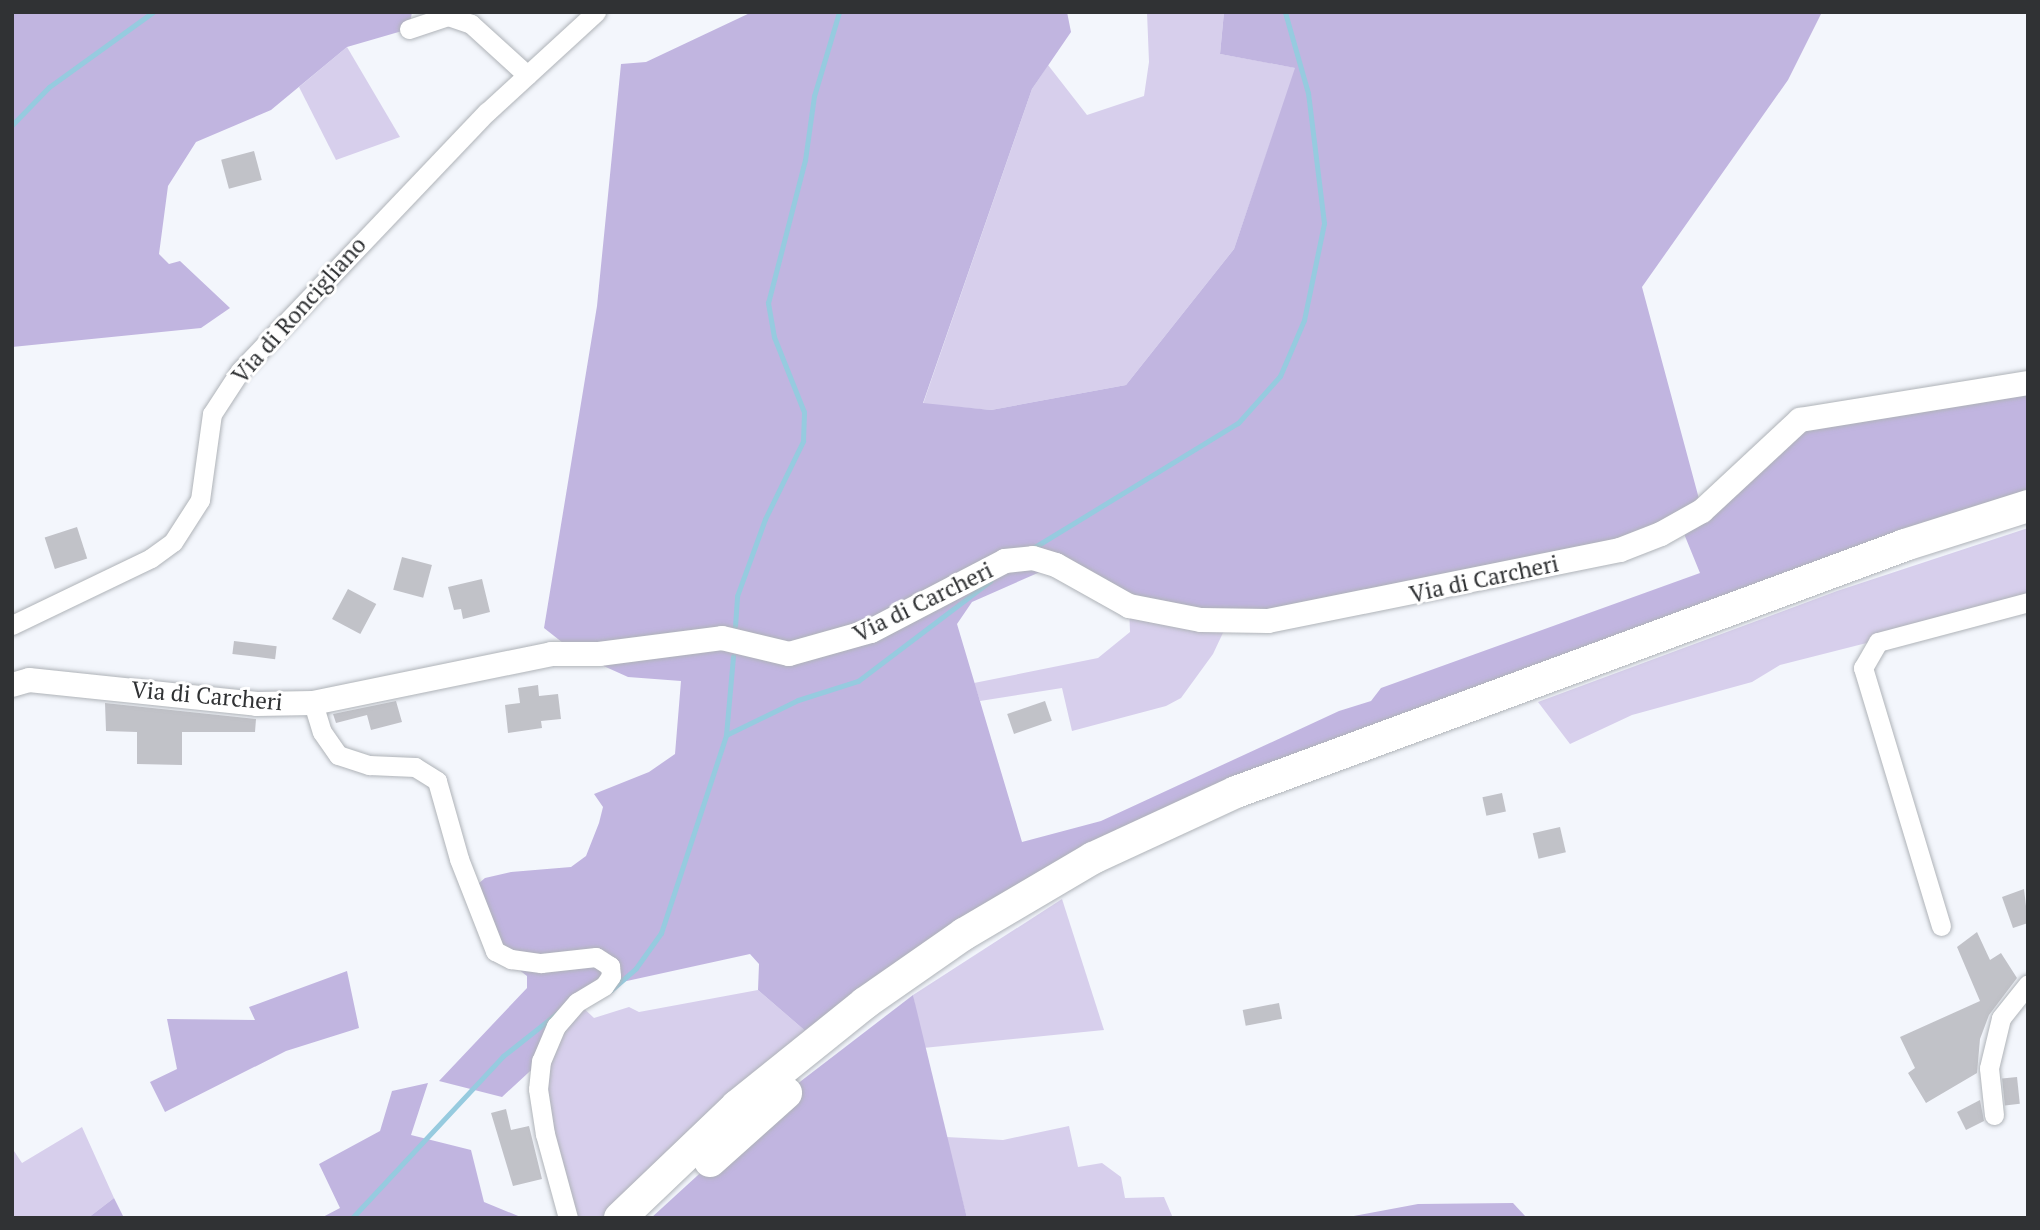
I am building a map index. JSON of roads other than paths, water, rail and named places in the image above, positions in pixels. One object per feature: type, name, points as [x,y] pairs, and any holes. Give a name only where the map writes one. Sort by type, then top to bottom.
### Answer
[{"type":"highway","points":[[620,1218],[737,1106],[864,1003],[964,934],[1093,858],[1236,792],[1892,550],[2028,506]]},
{"type":"highway","points":[[651,1218],[759,1117],[886,1013],[995,939],[1113,872],[1236,815],[1837,591],[2028,528]]},
{"type":"street","name":"Via di Roncigliano","points":[[12,625],[151,558],[173,542],[200,500],[212,414],[240,371],[394,205],[527,75],[596,12]]},
{"type":"street","points":[[409,29],[448,16],[471,24],[527,75]]},
{"type":"street","name":"Via di Carcheri","points":[[12,685],[30,680],[257,704],[313,703],[551,654],[599,654],[722,638],[789,654],[809,651],[871,631],[1004,561],[1023,559],[1056,565],[1129,606],[1201,620],[1268,621],[1362,605],[1620,550],[1661,534],[1702,511],[1800,420],[2028,383]]},
{"type":"street","points":[[1941,926],[1863,668],[1878,642],[2028,602]]},
{"type":"street","points":[[313,703],[322,732],[338,755],[369,765],[415,767],[437,781],[459,859],[495,951],[511,960],[541,963],[596,957],[610,966],[611,976],[604,986],[578,1002],[555,1026],[541,1061],[538,1089],[545,1134],[568,1218]]},
{"type":"street","points":[[1994,1115],[1989,1068],[2001,1018],[2028,984]]},
{"type":"waterway","points":[[12,125],[49,87],[153,12]]},
{"type":"waterway","points":[[735,626],[737,596],[765,519],[803,441],[804,412],[774,337],[768,303],[805,160],[814,96],[839,12]]},
{"type":"waterway","points":[[1033,548],[1238,423],[1280,376],[1304,320],[1324,223],[1308,93],[1285,12]]},
{"type":"waterway","points":[[726,735],[798,700],[858,681],[990,581]]},
{"type":"waterway","points":[[611,990],[636,968],[661,933],[726,735],[733,656]]},
{"type":"waterway","points":[[352,1218],[503,1056],[560,1011]]}]
